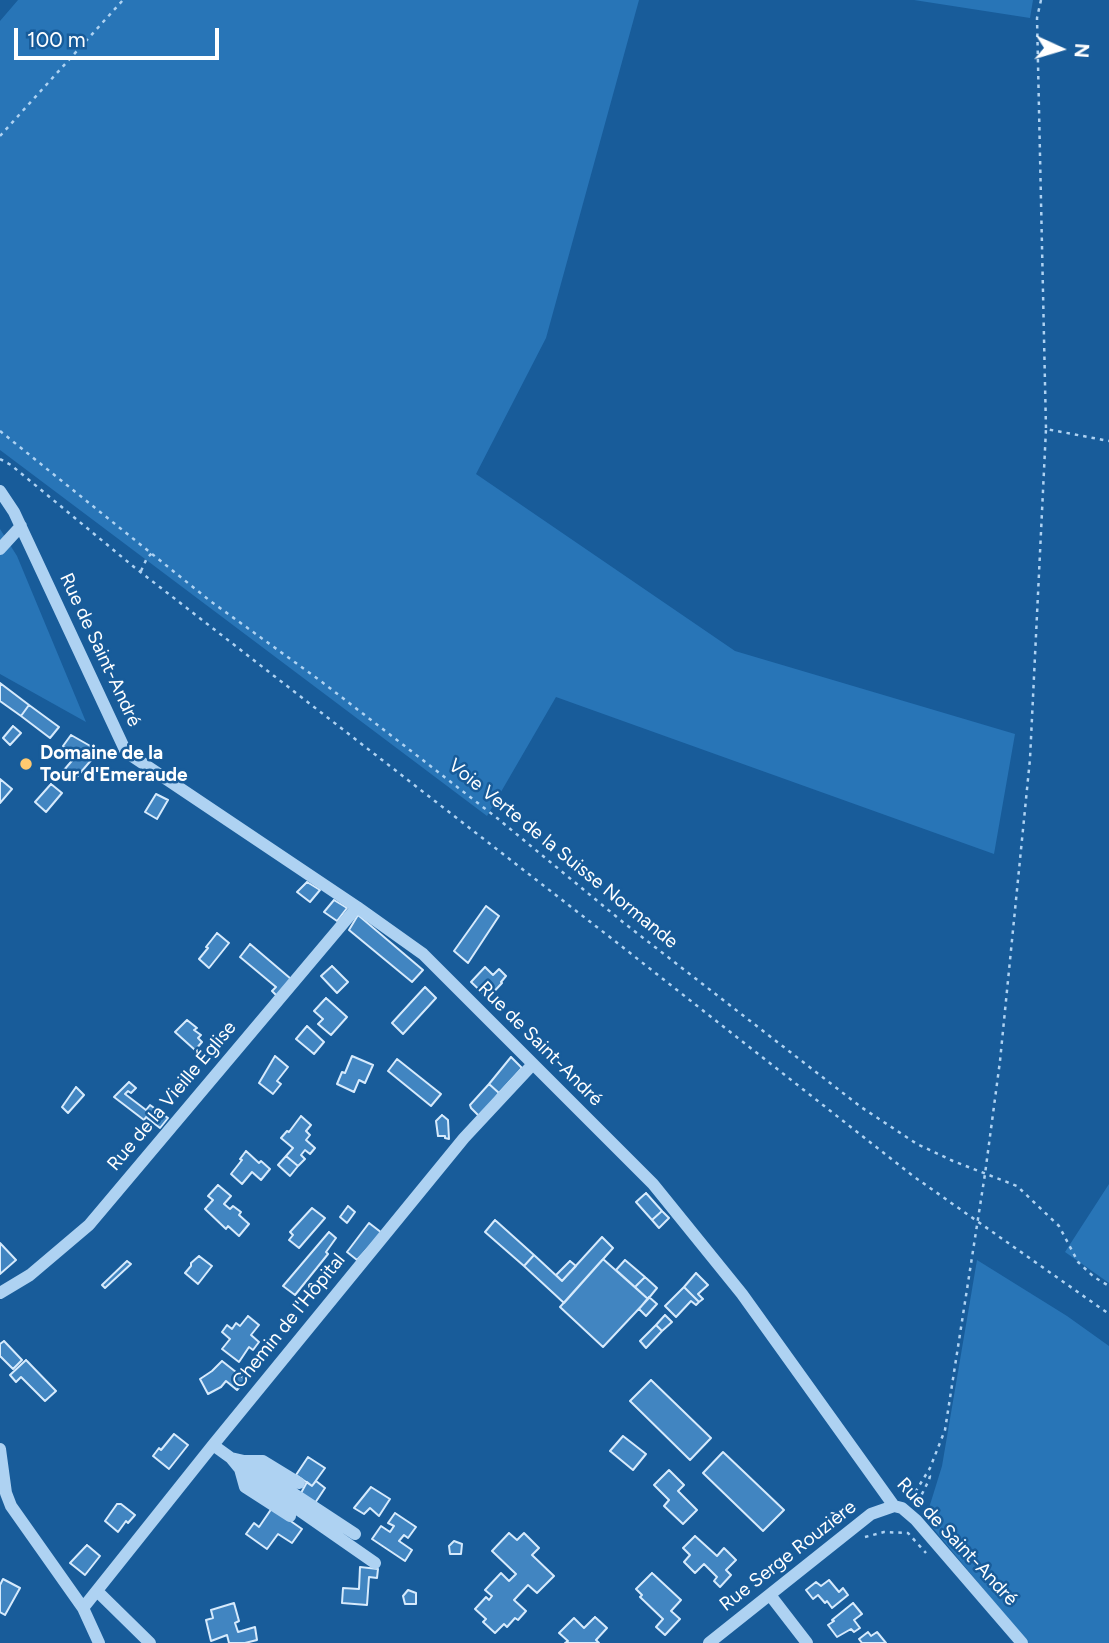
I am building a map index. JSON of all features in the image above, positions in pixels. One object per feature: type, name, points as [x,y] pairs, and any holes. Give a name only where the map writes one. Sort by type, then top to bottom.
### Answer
[{"type":"street","name":"Rue de Saint-André","points":[[0,491],[14,512],[127,752],[423,954],[661,1194],[742,1294],[894,1506],[902,1508],[916,1520],[1022,1643]]},
{"type":"street","points":[[0,549],[20,526]]},
{"type":"street","name":"Rue de la Vieille Église","points":[[0,1293],[30,1275],[89,1225],[357,907]]},
{"type":"street","name":"Chemin de l'Hôpital","points":[[83,1608],[464,1138],[533,1064]]},
{"type":"street","points":[[213,1445],[375,1563]]},
{"type":"street","points":[[0,1449],[6,1506],[83,1608],[99,1643]]},
{"type":"street","points":[[238,1462],[263,1461],[299,1483]]},
{"type":"street","points":[[238,1462],[245,1487],[290,1516]]},
{"type":"street","points":[[238,1462],[355,1534]]},
{"type":"street","name":"Rue Serge Rouzière","points":[[709,1643],[871,1514],[894,1506]]},
{"type":"street","points":[[96,1591],[150,1643]]},
{"type":"street","points":[[770,1595],[807,1643]]},
{"type":"path","points":[[0,136],[123,0]]},
{"type":"path","points":[[911,1499],[927,1473],[945,1430],[1000,1061],[1030,759],[1046,429],[1037,18],[1041,0]]},
{"type":"path","points":[[1046,429],[1109,441]]},
{"type":"path","name":"Voie Verte de la Suisse Normande","points":[[0,431],[209,600],[322,682],[487,810],[624,923],[862,1107],[917,1144],[1017,1186],[1059,1226],[1078,1262],[1109,1286]]},
{"type":"path","points":[[0,466],[1,459],[11,465],[140,572],[534,877],[913,1176],[1109,1314]]},
{"type":"path","points":[[140,572],[152,553]]},
{"type":"path","points":[[859,1538],[884,1532],[908,1533],[932,1560]]},
{"type":"shaded area","points":[[18,0],[639,0],[546,338],[476,474],[735,651],[1015,734],[994,854],[556,697],[487,816],[0,450],[0,21]]},
{"type":"shaded area","points":[[914,0],[1033,0],[1030,18]]},
{"type":"shaded area","points":[[0,529],[17,556],[86,722],[0,674]]},
{"type":"shaded area","points":[[1109,1184],[1109,1283],[1065,1252]]},
{"type":"shaded area","points":[[977,1260],[1067,1316],[1109,1346],[1109,1643],[1028,1643],[932,1527],[929,1508],[942,1466]]},
{"type":"building","points":[[0,683],[29,705],[21,716],[0,701]]},
{"type":"building","points":[[29,705],[59,727],[50,738],[21,716]]},
{"type":"building","points":[[13,726],[21,733],[10,745],[3,738]]},
{"type":"building","points":[[71,735],[99,751],[75,779],[64,770],[76,756],[63,746]]},
{"type":"building","points":[[0,779],[12,789],[0,803]]},
{"type":"building","points":[[51,784],[62,793],[46,812],[35,802]]},
{"type":"building","points":[[156,794],[168,800],[157,819],[145,812]]},
{"type":"building","points":[[307,882],[320,890],[310,902],[297,892]]},
{"type":"building","points":[[334,900],[347,908],[337,921],[324,912]]},
{"type":"building","points":[[486,906],[499,916],[468,963],[454,951]]},
{"type":"building","points":[[358,915],[423,970],[412,982],[349,930]]},
{"type":"building","points":[[217,933],[229,943],[209,968],[199,959]]},
{"type":"building","points":[[250,944],[291,979],[277,996],[272,991],[276,987],[240,957]]},
{"type":"building","points":[[332,966],[348,982],[337,993],[321,976]]},
{"type":"building","points":[[485,967],[493,975],[499,969],[506,976],[488,998],[471,982]]},
{"type":"building","points":[[425,987],[436,998],[403,1034],[392,1023]]},
{"type":"building","points":[[326,998],[347,1017],[331,1035],[318,1024],[323,1019],[314,1011]]},
{"type":"building","points":[[187,1020],[201,1035],[198,1038],[202,1042],[195,1050],[175,1032]]},
{"type":"building","points":[[307,1026],[324,1042],[314,1054],[296,1039]]},
{"type":"building","points":[[275,1056],[288,1067],[277,1081],[281,1084],[273,1094],[259,1083]]},
{"type":"building","points":[[352,1056],[373,1065],[365,1083],[359,1080],[354,1092],[337,1084]]},
{"type":"building","points":[[511,1057],[522,1068],[499,1093],[489,1084]]},
{"type":"building","points":[[397,1059],[441,1094],[431,1106],[388,1071]]},
{"type":"building","points":[[129,1082],[136,1088],[125,1094],[146,1110],[150,1105],[168,1118],[160,1128],[146,1117],[144,1120],[114,1097]]},
{"type":"building","points":[[489,1084],[499,1093],[480,1117],[470,1105]]},
{"type":"building","points":[[76,1087],[84,1095],[68,1113],[62,1107]]},
{"type":"building","points":[[442,1115],[448,1120],[449,1139],[438,1136],[436,1121]]},
{"type":"building","points":[[301,1116],[311,1125],[306,1131],[310,1135],[306,1140],[315,1148],[310,1154],[305,1150],[301,1155],[305,1159],[298,1166],[286,1156],[293,1148],[281,1138]]},
{"type":"building","points":[[246,1151],[270,1169],[261,1180],[252,1172],[242,1184],[231,1174]]},
{"type":"building","points":[[286,1156],[298,1166],[290,1176],[278,1165]]},
{"type":"building","points":[[218,1185],[231,1196],[224,1204],[241,1212],[239,1215],[249,1224],[239,1236],[228,1226],[226,1229],[205,1209],[213,1200],[208,1196]]},
{"type":"building","points":[[646,1193],[662,1211],[652,1220],[636,1202]]},
{"type":"building","points":[[348,1206],[355,1212],[347,1223],[340,1217]]},
{"type":"building","points":[[312,1208],[325,1218],[299,1248],[289,1240],[293,1235],[290,1232]]},
{"type":"building","points":[[662,1211],[669,1218],[659,1228],[652,1220]]},
{"type":"building","points":[[495,1220],[534,1255],[524,1266],[485,1232]]},
{"type":"building","points":[[369,1223],[382,1233],[357,1260],[347,1252]]},
{"type":"building","points":[[329,1232],[336,1238],[326,1252],[328,1254],[295,1295],[283,1286]]},
{"type":"building","points":[[602,1237],[613,1248],[564,1303],[524,1266],[534,1255],[562,1281]]},
{"type":"building","points":[[0,1243],[16,1260],[0,1274]]},
{"type":"building","points":[[199,1256],[212,1266],[198,1284],[185,1273]]},
{"type":"building","points":[[603,1259],[648,1299],[603,1347],[560,1307]]},
{"type":"building","points":[[625,1260],[645,1277],[635,1287],[616,1270]]},
{"type":"building","points":[[127,1261],[131,1264],[105,1288],[102,1285]]},
{"type":"building","points":[[570,1261],[576,1266],[562,1281],[556,1275]]},
{"type":"building","points":[[696,1273],[708,1285],[698,1294],[703,1299],[699,1302],[684,1287]]},
{"type":"building","points":[[645,1277],[657,1288],[648,1299],[635,1287]]},
{"type":"building","points":[[684,1287],[699,1302],[696,1305],[691,1301],[676,1317],[665,1306]]},
{"type":"building","points":[[649,1297],[657,1304],[646,1316],[639,1309]]},
{"type":"building","points":[[665,1315],[672,1322],[662,1331],[656,1325]]},
{"type":"building","points":[[248,1316],[259,1325],[251,1335],[259,1342],[253,1350],[249,1347],[239,1362],[222,1349],[230,1339],[222,1332],[227,1325],[232,1329],[236,1323],[240,1326]]},
{"type":"building","points":[[656,1325],[662,1331],[646,1348],[640,1341]]},
{"type":"building","points":[[4,1341],[22,1360],[13,1369],[0,1356],[0,1344]]},
{"type":"building","points":[[26,1360],[56,1391],[45,1401],[21,1377],[16,1382],[10,1375]]},
{"type":"building","points":[[222,1361],[246,1380],[237,1390],[226,1381],[208,1394],[200,1379]]},
{"type":"building","points":[[651,1380],[711,1438],[690,1460],[630,1401]]},
{"type":"building","points":[[174,1434],[188,1445],[169,1469],[153,1456]]},
{"type":"building","points":[[623,1436],[646,1454],[633,1470],[610,1451]]},
{"type":"building","points":[[723,1452],[784,1510],[763,1531],[703,1473]]},
{"type":"building","points":[[308,1457],[325,1468],[312,1486],[296,1475]]},
{"type":"building","points":[[669,1470],[684,1485],[678,1491],[697,1510],[683,1524],[664,1506],[669,1500],[654,1485]]},
{"type":"building","points":[[316,1481],[325,1488],[315,1503],[301,1493],[307,1482],[312,1486]]},
{"type":"building","points":[[371,1487],[390,1499],[379,1516],[370,1508],[364,1514],[354,1508]]},
{"type":"building","points":[[117,1504],[135,1515],[128,1523],[126,1521],[118,1532],[105,1521]]},
{"type":"building","points":[[272,1508],[302,1529],[292,1543],[278,1534],[267,1549],[246,1534],[254,1523],[259,1527]]},
{"type":"building","points":[[395,1513],[416,1527],[408,1538],[404,1535],[399,1541],[412,1550],[405,1561],[372,1539],[381,1526],[390,1532],[394,1526],[388,1523]]},
{"type":"building","points":[[509,1533],[517,1540],[524,1533],[539,1548],[532,1555],[554,1576],[537,1593],[528,1585],[514,1600],[526,1611],[518,1620],[515,1618],[507,1627],[504,1624],[495,1633],[483,1622],[486,1619],[475,1609],[486,1597],[489,1600],[492,1596],[485,1590],[501,1573],[509,1581],[516,1574],[492,1551]]},
{"type":"building","points":[[695,1536],[717,1556],[724,1548],[736,1560],[726,1570],[731,1575],[720,1587],[714,1581],[717,1577],[704,1564],[695,1573],[684,1562],[690,1555],[683,1548]]},
{"type":"building","points":[[454,1541],[462,1544],[461,1554],[450,1554],[449,1546]]},
{"type":"building","points":[[87,1545],[100,1556],[85,1575],[70,1563]]},
{"type":"building","points":[[360,1567],[378,1569],[377,1578],[369,1577],[367,1605],[342,1603],[343,1588],[359,1589]]},
{"type":"building","points":[[652,1573],[681,1600],[671,1611],[680,1619],[665,1635],[656,1627],[663,1619],[640,1597],[642,1595],[636,1589]]},
{"type":"building","points":[[3,1579],[20,1588],[5,1615],[0,1612],[0,1585]]},
{"type":"building","points":[[829,1580],[839,1592],[843,1588],[848,1595],[832,1608],[818,1595],[813,1599],[806,1590],[816,1582],[821,1586]]},
{"type":"building","points":[[408,1590],[416,1593],[416,1604],[405,1604],[403,1596]]},
{"type":"building","points":[[234,1603],[239,1621],[235,1623],[238,1632],[255,1627],[257,1640],[229,1643],[227,1635],[211,1641],[206,1620],[213,1618],[211,1610]]},
{"type":"building","points":[[853,1603],[862,1614],[854,1620],[860,1628],[854,1632],[851,1629],[837,1637],[828,1625]]},
{"type":"building","points":[[595,1617],[607,1628],[596,1640],[599,1643],[565,1643],[568,1641],[559,1633],[574,1618],[584,1628]]},
{"type":"building","points":[[868,1632],[871,1636],[877,1632],[886,1643],[862,1643],[859,1639]]},
{"type":"place","name":"Domaine de la Tour d'Emeraude","points":[[26,764]]}]
